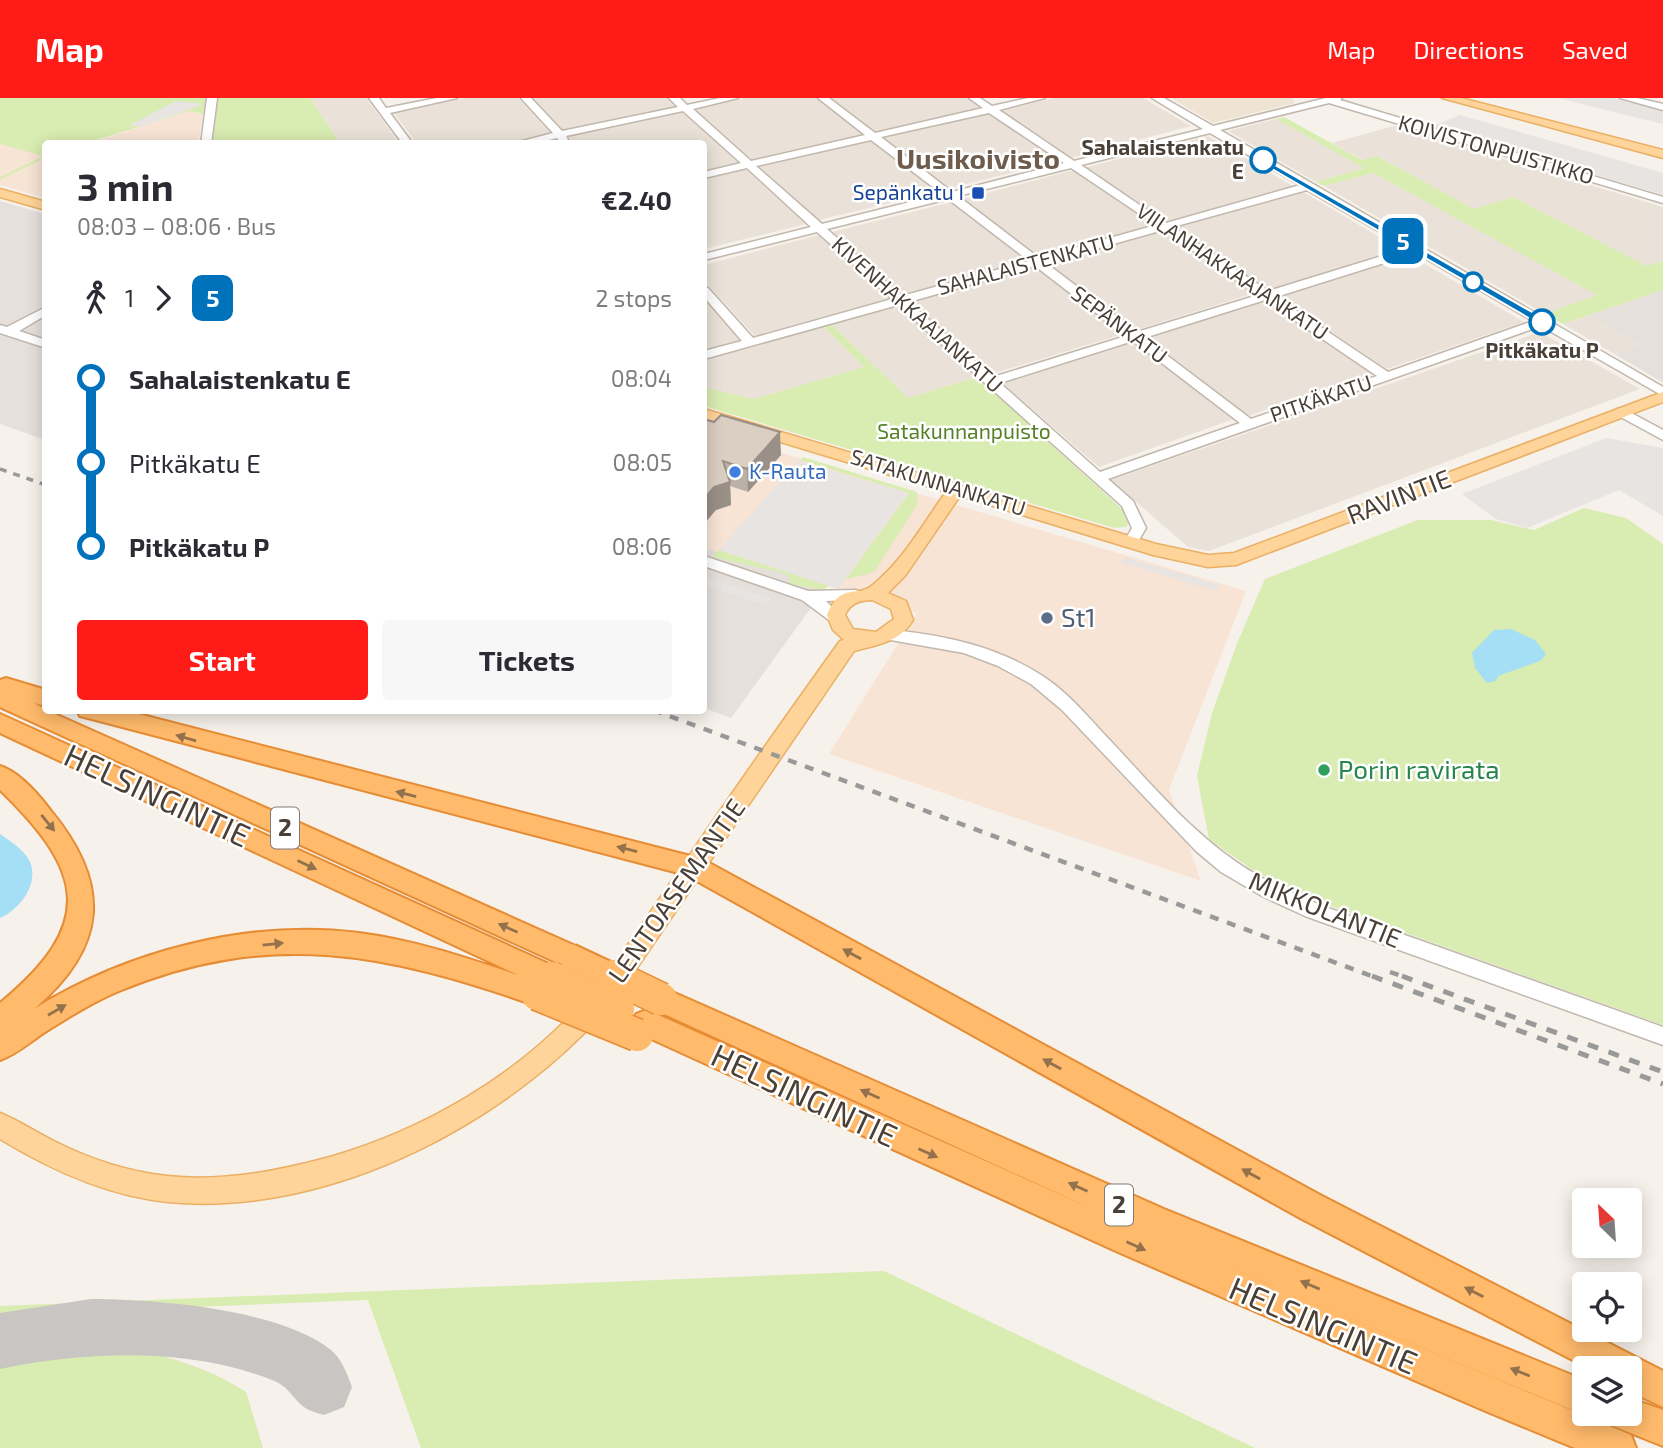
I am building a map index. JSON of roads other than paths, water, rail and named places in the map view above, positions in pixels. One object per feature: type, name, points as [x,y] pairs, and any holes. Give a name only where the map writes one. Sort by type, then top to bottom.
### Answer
[{"type":"highway","points":[[0,684],[42,697]]},
{"type":"highway","name":"HELSINGINTIE","points":[[0,698],[570,956],[648,1019],[735,1079],[844,1114],[1313,1323],[1618,1448]]},
{"type":"highway","points":[[104,714],[693,866],[1311,1207],[1599,1356]]},
{"type":"highway","name":"HELSINGINTIE","points":[[0,723],[545,986]]},
{"type":"highway","points":[[0,775],[33,804],[58,834],[72,858],[83,898],[81,919],[65,960],[23,1004],[0,1020]]},
{"type":"highway","points":[[0,1047],[83,995],[141,972],[194,957],[291,942],[356,945],[446,962],[545,986],[648,1019]]},
{"type":"highway","name":"HELSINGINTIE","points":[[648,1019],[1141,1215],[1572,1393]]},
{"type":"highway","points":[[1642,1379],[1663,1390]]},
{"type":"highway","points":[[1642,1420],[1663,1428]]},
{"type":"main road","points":[[1448,98],[1663,155]]},
{"type":"main road","points":[[1462,98],[1596,137]]},
{"type":"main road","points":[[0,193],[42,205]]},
{"type":"main road","name":"RAVINTIE","points":[[1131,542],[1186,558],[1225,561],[1622,412],[1663,394]]},
{"type":"main road","name":"SATAKUNNANKATU","points":[[707,415],[1131,542]]},
{"type":"main road","points":[[842,632],[883,637],[900,628],[882,600],[957,488]]},
{"type":"main road","name":"LENTOASEMANTIE","points":[[0,1125],[47,1153],[98,1173],[158,1186],[204,1189],[253,1186],[305,1177],[369,1159],[459,1116],[530,1070],[575,1028],[631,965],[842,632],[840,605],[882,600]]},
{"type":"street","points":[[207,140],[212,98]]},
{"type":"street","points":[[374,98],[405,140]]},
{"type":"street","points":[[384,111],[452,98]]},
{"type":"street","points":[[526,98],[564,140]]},
{"type":"street","name":"KIVENHAKKAAJANKATU","points":[[674,98],[1128,504],[1139,528],[1131,542]]},
{"type":"street","points":[[533,140],[733,98]]},
{"type":"street","name":"SEPÄNKATU","points":[[823,98],[1250,424]]},
{"type":"street","name":"VIILANHAKKAAJANKATU","points":[[974,98],[1386,376]]},
{"type":"street","points":[[707,174],[1040,98]]},
{"type":"street","points":[[1157,98],[1663,394]]},
{"type":"street","points":[[1625,98],[1663,107]]},
{"type":"street","name":"KOIVISTONPUISTIKKO","points":[[707,256],[1333,99],[1663,200]]},
{"type":"street","name":"SAHALAISTENKATU","points":[[707,354],[1308,186]]},
{"type":"street","points":[[992,381],[1132,335],[1417,249]]},
{"type":"street","points":[[707,293],[750,342]]},
{"type":"street","points":[[4,331],[42,312]]},
{"type":"street","name":"PITKÄKATU","points":[[1099,477],[1542,322]]},
{"type":"street","points":[[4,331],[42,343]]},
{"type":"street","points":[[1622,412],[1663,436]]},
{"type":"street","points":[[707,562],[807,596],[819,603],[842,632]]},
{"type":"street","points":[[807,596],[882,600],[933,638]]},
{"type":"street","points":[[883,637],[933,638]]},
{"type":"street","name":"MIKKOLANTIE","points":[[933,638],[1006,663],[1039,681],[1071,710],[1194,839],[1257,886],[1312,910],[1663,1036]]},
{"type":"water","points":[[1511,629],[1535,640],[1546,654],[1540,661],[1498,676],[1496,681],[1487,683],[1475,668],[1472,653],[1494,630]]},
{"type":"water","points":[[0,834],[29,860],[32,878],[21,902],[0,918]]},
{"type":"railway","points":[[0,469],[42,484]]},
{"type":"railway","points":[[664,714],[1377,978]]},
{"type":"railway","points":[[1390,972],[1407,978]]},
{"type":"railway","points":[[1372,976],[1663,1084]]},
{"type":"railway","points":[[1402,976],[1663,1072]]},
{"type":"place","name":"Sahalaistenkatu E","points":[[1263,160]]},
{"type":"place","name":"Sepänkatu I","points":[[978,193]]},
{"type":"place","name":"Pitkäkatu P","points":[[1542,322]]},
{"type":"place","name":"K-Rauta","points":[[735,472]]},
{"type":"place","name":"St1","points":[[1047,618]]},
{"type":"place","name":"Porin ravirata","points":[[1324,770]]},
{"type":"district","name":"Uusikoivisto","points":[[978,159]]},
{"type":"park label","name":"Satakunnanpuisto","points":[[964,432]]}]
